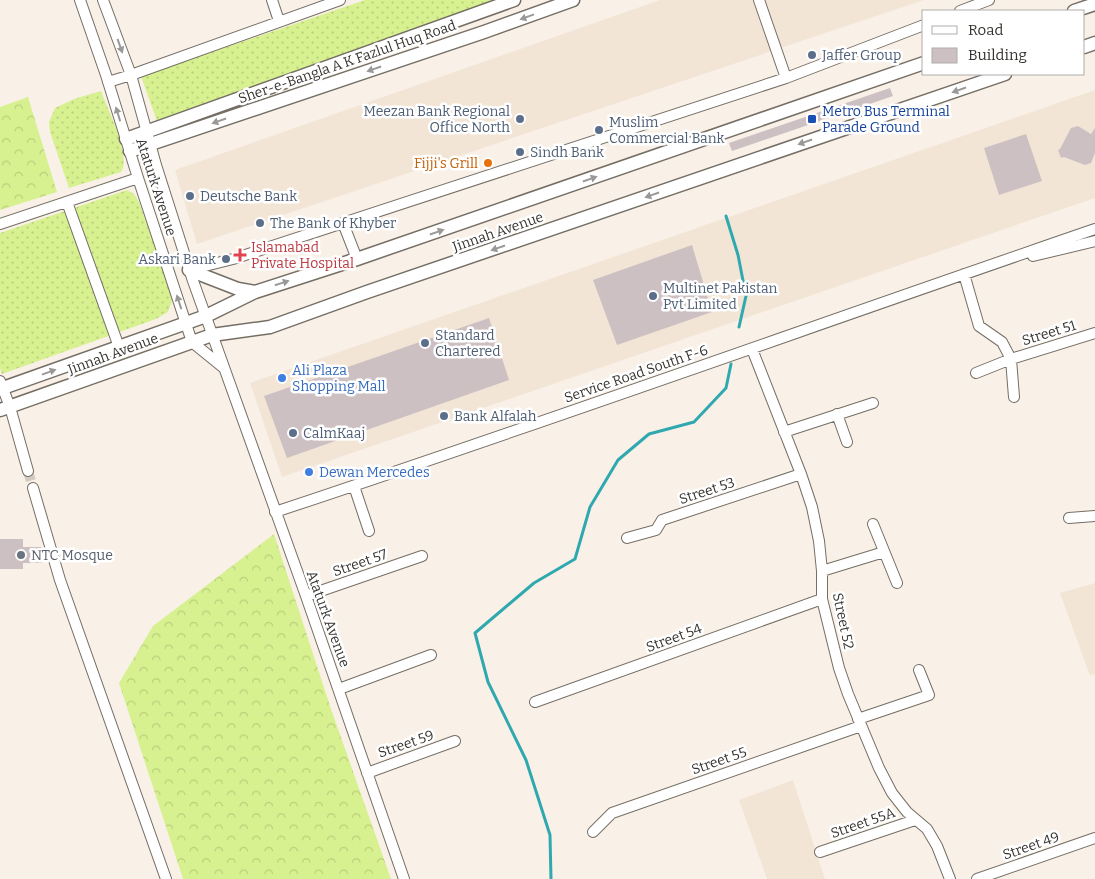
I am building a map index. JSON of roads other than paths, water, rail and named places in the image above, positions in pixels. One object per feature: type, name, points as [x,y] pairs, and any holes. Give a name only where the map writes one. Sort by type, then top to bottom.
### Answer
[{"type":"main road","name":"Sher-e-Bangla A K Fazlul Huq Road","points":[[126,139],[514,0]]},
{"type":"main road","name":"Sher-e-Bangla A K Fazlul Huq Road","points":[[130,152],[573,0]]},
{"type":"main road","points":[[1077,10],[1095,4]]},
{"type":"main road","name":"Jinnah Avenue","points":[[1,386],[206,316],[255,292],[357,259],[922,64]]},
{"type":"main road","name":"Jinnah Avenue","points":[[5,409],[212,335],[270,327],[1002,75]]},
{"type":"main road","points":[[189,270],[238,289],[255,292]]},
{"type":"street","name":"Ataturk Avenue","points":[[80,0],[192,342]]},
{"type":"street","name":"Ataturk Avenue","points":[[104,0],[131,75],[189,270],[339,689],[404,879]]},
{"type":"street","points":[[272,0],[279,20]]},
{"type":"street","points":[[108,82],[340,0]]},
{"type":"street","points":[[759,0],[786,78]]},
{"type":"street","points":[[963,10],[989,0]]},
{"type":"street","points":[[189,270],[233,259],[786,78],[922,26]]},
{"type":"street","points":[[0,224],[138,178]]},
{"type":"street","points":[[67,202],[119,347]]},
{"type":"street","points":[[343,223],[357,259]]},
{"type":"street","name":"Service Road South F-6","points":[[275,512],[1095,230]]},
{"type":"street","name":"Service Road South F-6","points":[[1005,260],[1046,254],[1095,241]]},
{"type":"street","points":[[964,274],[979,326],[1002,342],[1011,360],[1014,397]]},
{"type":"street","name":"Street 51","points":[[976,373],[1095,333]]},
{"type":"street","points":[[192,342],[224,369]]},
{"type":"street","name":"Street 52","points":[[752,349],[812,507],[819,541],[822,599],[839,668],[878,768],[892,793],[915,820],[927,829],[937,846],[950,879]]},
{"type":"street","points":[[1,386],[5,409],[28,471]]},
{"type":"street","points":[[784,432],[873,403]]},
{"type":"street","points":[[837,414],[847,442]]},
{"type":"street","name":"Street 53","points":[[627,538],[656,530],[662,520],[801,474]]},
{"type":"street","points":[[354,486],[369,532]]},
{"type":"street","points":[[33,488],[60,580],[166,879]]},
{"type":"street","points":[[1069,518],[1095,516]]},
{"type":"street","points":[[873,524],[897,583]]},
{"type":"street","points":[[822,571],[884,552]]},
{"type":"street","name":"Street 57","points":[[306,596],[422,556]]},
{"type":"street","name":"Street 54","points":[[535,702],[822,599]]},
{"type":"street","points":[[339,689],[431,655]]},
{"type":"street","name":"Street 55","points":[[594,832],[612,813],[860,723],[929,695],[919,670]]},
{"type":"street","name":"Street 59","points":[[367,773],[455,742]]},
{"type":"street","name":"Street 55A","points":[[820,852],[915,820]]},
{"type":"street","name":"Street 49","points":[[977,879],[1095,838]]},
{"type":"waterway","points":[[726,216],[738,255],[746,296],[739,327]]},
{"type":"waterway","points":[[551,879],[550,835],[526,760],[488,682],[475,633],[534,583],[575,559],[590,507],[618,460],[649,434],[694,422],[726,388],[731,364]]},
{"type":"tunnel","points":[[28,471],[33,488]]},
{"type":"place","name":"Jaffer Group","points":[[812,55]]},
{"type":"place","name":"Meezan Bank Regional Office North","points":[[520,119]]},
{"type":"place","name":"Metro Bus Terminal Parade Ground","points":[[812,119]]},
{"type":"place","name":"Muslim Commercial Bank","points":[[599,130]]},
{"type":"place","name":"Sindh Bank","points":[[520,152]]},
{"type":"place","name":"Fijji's Grill","points":[[488,163]]},
{"type":"place","name":"Deutsche Bank","points":[[190,196]]},
{"type":"place","name":"The Bank of Khyber","points":[[260,223]]},
{"type":"place","name":"Islamabad Private Hospital","points":[[240,255]]},
{"type":"place","name":"Askari Bank","points":[[226,259]]},
{"type":"place","name":"Multinet Pakistan Pvt Limited","points":[[653,296]]},
{"type":"place","name":"Standard Chartered","points":[[425,343]]},
{"type":"place","name":"Ali Plaza Shopping Mall","points":[[282,378]]},
{"type":"place","name":"Bank Alfalah","points":[[444,416]]},
{"type":"place","name":"CalmKaaj","points":[[293,433]]},
{"type":"place","name":"Dewan Mercedes","points":[[309,472]]},
{"type":"place","name":"NTC Mosque","points":[[21,555]]}]
